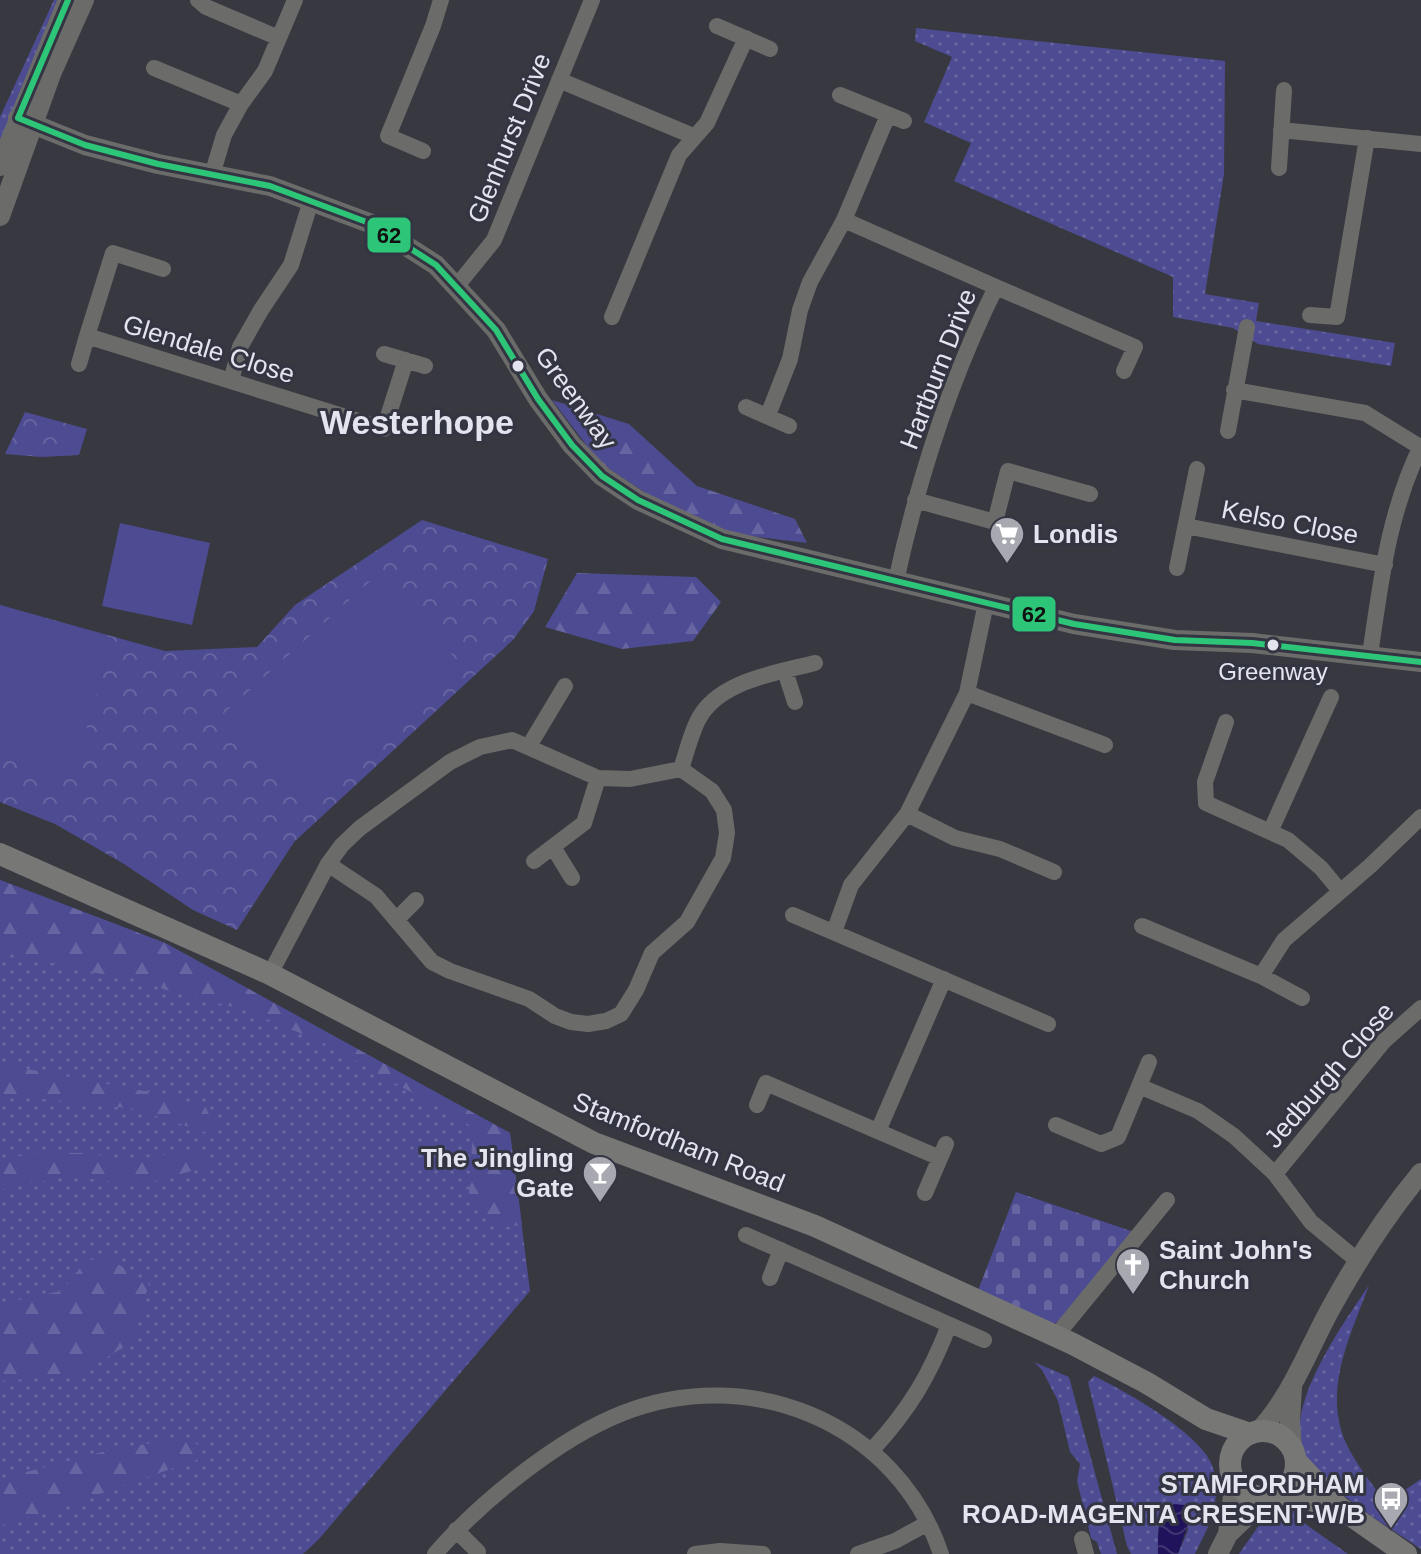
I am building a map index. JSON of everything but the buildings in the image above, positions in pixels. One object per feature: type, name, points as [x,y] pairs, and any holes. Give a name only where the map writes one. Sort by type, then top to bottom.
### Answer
[{"type":"main road","name":"Stamfordham Road","points":[[0,854],[270,974],[594,1143],[815,1226],[1056,1336],[1147,1383],[1206,1419],[1254,1433]]},
{"type":"main road","name":"Stamfordham Road","points":[[1206,1419],[1232,1472]]},
{"type":"main road","points":[[1339,1507],[1273,1495],[1249,1494],[1232,1472],[1236,1445],[1254,1433],[1278,1435],[1339,1507],[1406,1554]]},
{"type":"main road","points":[[1273,1495],[1292,1479],[1294,1454]]},
{"type":"street","points":[[0,183],[7,175],[68,0]]},
{"type":"street","points":[[0,166],[84,0]]},
{"type":"street","points":[[198,0],[206,7],[279,38]]},
{"type":"street","points":[[212,175],[224,135],[241,104],[265,71],[295,0]]},
{"type":"street","points":[[423,151],[388,136],[441,0]]},
{"type":"street","name":"Glenhurst Drive","points":[[456,287],[494,240],[592,0]]},
{"type":"street","points":[[717,26],[770,49]]},
{"type":"street","points":[[612,317],[679,155],[707,123],[746,38]]},
{"type":"street","points":[[154,68],[241,104]]},
{"type":"street","points":[[559,80],[693,136]]},
{"type":"street","points":[[1279,168],[1284,90]]},
{"type":"street","points":[[840,95],[904,121]]},
{"type":"street","points":[[768,415],[790,359],[800,310],[810,282],[844,220],[888,115]]},
{"type":"street","points":[[0,216],[25,121]]},
{"type":"street","name":"Greenway","points":[[25,121],[85,145],[158,164],[270,186],[372,224],[436,265],[496,330],[538,399],[572,445],[602,476],[638,500],[722,539],[1074,624],[1175,640],[1252,643],[1421,662]]},
{"type":"street","points":[[1281,130],[1421,144]]},
{"type":"street","points":[[1310,315],[1337,317],[1367,138]]},
{"type":"street","points":[[231,381],[240,347],[291,265],[311,201]]},
{"type":"street","name":"Hartburn Drive","points":[[844,220],[996,287],[943,410],[915,500],[896,581]]},
{"type":"street","name":"Glendale Close","points":[[79,364],[113,253],[163,269]]},
{"type":"street","points":[[996,287],[1135,347],[1124,371]]},
{"type":"street","points":[[1228,431],[1247,327]]},
{"type":"street","name":"Glendale Close","points":[[87,336],[384,429],[406,360]]},
{"type":"street","points":[[384,354],[425,366]]},
{"type":"street","points":[[1234,390],[1365,413],[1421,446],[1403,484],[1389,530],[1370,655]]},
{"type":"street","points":[[746,407],[789,426]]},
{"type":"street","name":"Kelso Close","points":[[1177,568],[1197,469]]},
{"type":"street","points":[[915,500],[995,522],[1008,471],[1090,494]]},
{"type":"street","name":"Kelso Close","points":[[1186,526],[1385,565]]},
{"type":"street","points":[[834,932],[851,885],[907,814],[967,693],[986,603]]},
{"type":"street","points":[[681,769],[698,720],[717,697],[752,680],[815,663]]},
{"type":"street","points":[[785,671],[795,702]]},
{"type":"street","points":[[529,746],[565,686]]},
{"type":"street","points":[[967,693],[1105,745]]},
{"type":"street","points":[[1270,832],[1331,697]]},
{"type":"street","points":[[1226,722],[1205,782],[1206,803],[1288,840],[1321,868],[1340,891]]},
{"type":"street","points":[[270,974],[328,864],[360,828],[450,762],[480,747],[512,740],[598,778],[630,779],[681,769],[712,791],[724,810],[727,833],[723,858],[687,922],[652,953],[636,990],[621,1014],[588,1024],[555,1016],[529,999],[432,962],[376,896],[328,864]]},
{"type":"street","points":[[534,861],[584,823],[598,778]]},
{"type":"street","points":[[907,814],[955,838],[1000,849],[1054,872]]},
{"type":"street","points":[[1261,976],[1284,940],[1421,817]]},
{"type":"street","points":[[553,847],[572,878]]},
{"type":"street","points":[[397,919],[416,900]]},
{"type":"street","points":[[793,915],[1048,1024]]},
{"type":"street","points":[[1142,926],[1261,976],[1302,998]]},
{"type":"street","points":[[878,1131],[944,979]]},
{"type":"street","name":"Jedburgh Close","points":[[1275,1174],[1384,1041],[1421,1008]]},
{"type":"street","points":[[1056,1125],[1101,1144],[1118,1137],[1149,1062]]},
{"type":"street","points":[[757,1105],[766,1083],[878,1131],[943,1151],[925,1193]]},
{"type":"street","name":"Jedburgh Close","points":[[1139,1086],[1198,1111],[1234,1136],[1275,1174],[1311,1222],[1358,1261]]},
{"type":"street","points":[[1254,1433],[1292,1388],[1358,1261],[1421,1173]]},
{"type":"street","points":[[1056,1336],[1167,1200]]},
{"type":"street","points":[[746,1235],[984,1340]]},
{"type":"street","points":[[770,1278],[781,1250]]},
{"type":"street","points":[[872,1450],[921,1389],[949,1325]]},
{"type":"street","points":[[1292,1388],[1290,1421],[1294,1454]]},
{"type":"street","points":[[435,1554],[456,1530],[506,1486],[584,1433],[624,1413],[660,1402],[718,1396],[764,1401],[829,1423],[872,1450],[910,1493],[928,1523],[941,1554]]},
{"type":"street","points":[[1228,1534],[1232,1472]]},
{"type":"street","points":[[1218,1554],[1228,1534],[1273,1495]]},
{"type":"street","points":[[858,1554],[895,1541],[928,1523]]},
{"type":"street","points":[[456,1530],[478,1552]]},
{"type":"street","points":[[695,1554],[720,1551],[763,1554]]},
{"type":"green space","points":[[54,0],[58,0],[0,152],[0,117]]},
{"type":"green space","points":[[916,28],[1225,61],[1224,174],[1205,294],[1259,303],[1256,321],[1395,343],[1391,366],[1258,344],[1233,328],[1173,317],[1173,277],[954,181],[971,143],[924,122],[952,57],[915,41]]},
{"type":"green space","points":[[552,400],[629,424],[697,486],[795,519],[807,543],[734,534],[655,499],[600,463]]},
{"type":"green space","points":[[25,412],[87,429],[79,455],[42,457],[5,454]]},
{"type":"green space","points":[[422,520],[548,559],[534,611],[513,640],[294,842],[237,930],[193,910],[124,864],[55,824],[0,802],[0,605],[165,651],[257,647],[295,605]]},
{"type":"green space","points":[[120,523],[210,543],[192,625],[102,606]]},
{"type":"green space","points":[[577,573],[696,577],[721,602],[693,641],[622,649],[545,627]]},
{"type":"green space","points":[[378,574],[465,669],[309,812],[221,716]]},
{"type":"green space","points":[[0,605],[113,638],[72,778],[0,757]]},
{"type":"green space","points":[[0,880],[165,943],[510,1133],[530,1291],[303,1554],[0,1554]]},
{"type":"green space","points":[[0,880],[165,943],[510,1133],[522,1225],[506,1227],[486,1219],[469,1195],[473,1127],[324,1043],[245,1010],[163,989],[145,980],[111,976],[0,952]]},
{"type":"green space","points":[[0,1064],[160,1094],[205,1106],[220,1137],[135,1109],[0,1094]]},
{"type":"green space","points":[[192,1151],[216,1164],[141,1185],[68,1176],[0,1190],[0,1159],[42,1153],[87,1153],[130,1160]]},
{"type":"green space","points":[[1016,1192],[1134,1232],[1064,1319],[1051,1325],[977,1293]]},
{"type":"green space","points":[[106,1257],[149,1283],[133,1342],[76,1375],[0,1381],[0,1304],[61,1291],[86,1261]]},
{"type":"green space","points":[[1369,1285],[1342,1362],[1337,1401],[1339,1421],[1354,1457],[1386,1503],[1421,1479],[1421,1549],[1327,1482],[1306,1457],[1300,1438],[1307,1392],[1331,1344]]},
{"type":"green space","points":[[1034,1362],[1069,1377],[1117,1554],[1101,1554],[1097,1542],[1091,1538],[1077,1481],[1080,1464],[1070,1452],[1058,1401],[1042,1370]]},
{"type":"green space","points":[[1094,1376],[1142,1402],[1178,1427],[1205,1453],[1212,1465],[1216,1481],[1213,1514],[1195,1554],[1178,1554],[1188,1530],[1184,1505],[1168,1509],[1163,1514],[1158,1554],[1131,1554],[1088,1382]]},
{"type":"green space","points":[[175,1439],[195,1442],[205,1457],[0,1526],[0,1479],[106,1451]]},
{"type":"green space","points":[[1296,1510],[1294,1516],[1348,1554],[1239,1554],[1264,1518],[1274,1512]]},
{"type":"water","points":[[1174,1504],[1184,1505],[1191,1515],[1178,1554],[1158,1554],[1161,1520]]},
{"type":"transit line","name":"62","points":[[18,118],[68,0]]},
{"type":"transit line","name":"62","points":[[18,118],[85,145],[158,164],[270,186],[372,224],[436,265],[496,330],[538,399],[572,445],[602,476],[638,500],[722,539],[1074,624],[1175,640],[1252,643],[1421,662]]},
{"type":"place","name":"Londis","points":[[1007,565]]},
{"type":"place","name":"Greenway","points":[[1273,645]]},
{"type":"place","name":"The Jingling Gate","points":[[600,1204]]},
{"type":"place","name":"Saint John's Church","points":[[1133,1296]]},
{"type":"place","name":"STAMFORDHAM ROAD-MAGENTA CRESENT-W/B","points":[[1391,1530]]},
{"type":"district","name":"Westerhope","points":[[417,422]]}]
